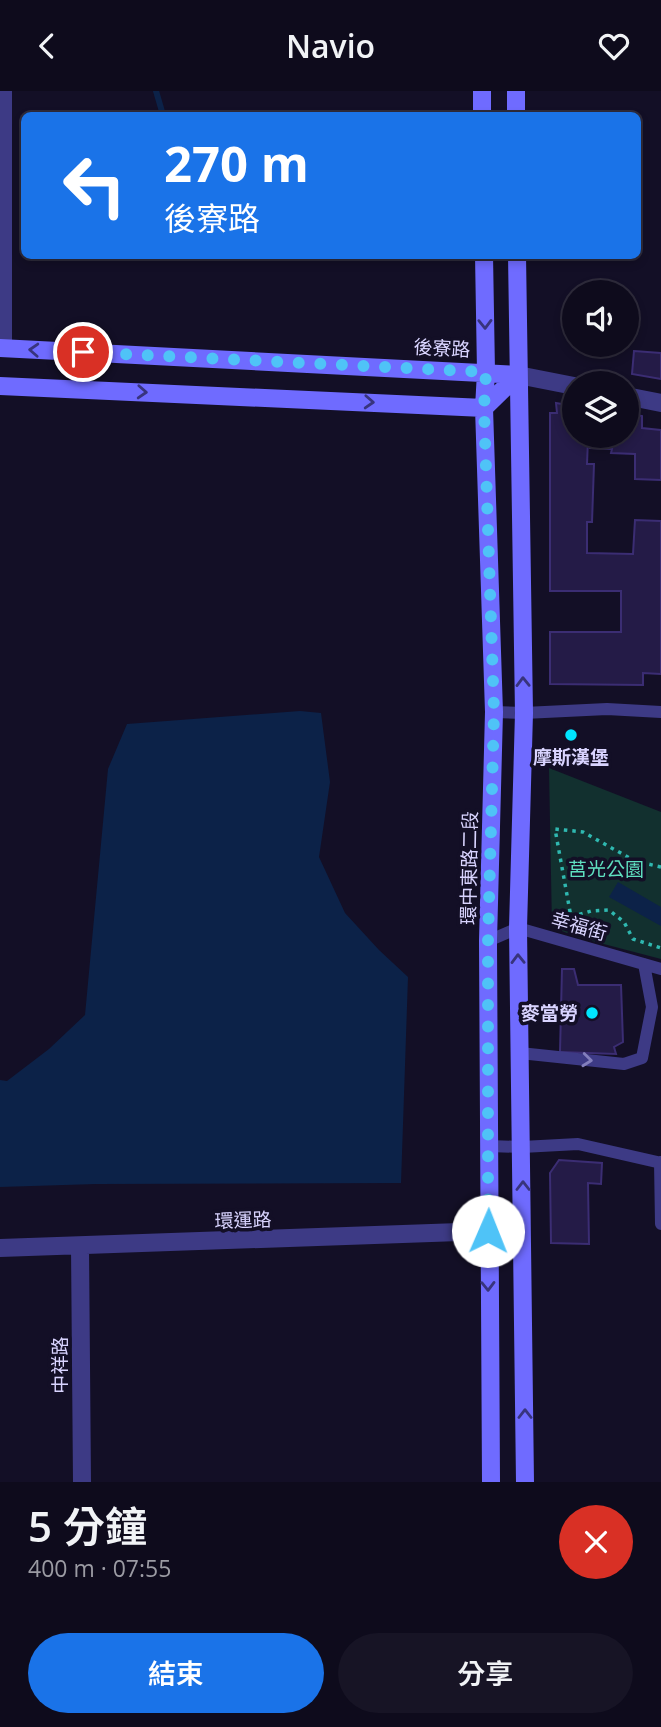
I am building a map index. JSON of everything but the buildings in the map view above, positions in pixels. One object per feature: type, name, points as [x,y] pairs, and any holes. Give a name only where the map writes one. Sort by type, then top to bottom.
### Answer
[{"type":"street","points":[[1,348],[3,91]]},
{"type":"street","points":[[482,91],[482,112]]},
{"type":"street","points":[[516,91],[516,112]]},
{"type":"street","name":"環中東路二段","points":[[484,259],[484,408],[494,712],[488,941],[491,1482]]},
{"type":"street","points":[[517,259],[524,713],[518,929],[523,1147],[525,1482]]},
{"type":"street","name":"後寮路","points":[[1,348],[519,375]]},
{"type":"street","points":[[519,375],[562,384]]},
{"type":"street","points":[[0,386],[484,408],[519,375]]},
{"type":"street","points":[[639,399],[661,403]]},
{"type":"street","name":"環運路","points":[[0,1248],[488,1231]]},
{"type":"street","name":"中祥路","points":[[80,1247],[82,1482]]},
{"type":"lane","points":[[494,712],[607,709],[661,712]]},
{"type":"lane","points":[[488,941],[518,929]]},
{"type":"lane","name":"幸福街","points":[[518,929],[661,969]]},
{"type":"lane","points":[[520,1053],[624,1064],[642,1058],[652,1007],[644,964]]},
{"type":"lane","points":[[489,1146],[578,1144],[660,1163],[661,1224]]},
{"type":"path","points":[[661,867],[635,861],[583,831],[555,829],[571,917],[591,911],[609,910],[624,922],[633,939],[661,948]]},
{"type":"green space","name":"莒光公園","points":[[549,768],[661,812],[661,959],[577,937],[552,927]]},
{"type":"water","points":[[300,711],[321,713],[330,782],[319,857],[345,913],[408,977],[401,1183],[0,1187],[0,1080],[7,1081],[49,1049],[85,1015],[108,769],[127,724]]},
{"type":"water","points":[[618,882],[661,907],[661,926],[609,897]]},
{"type":"waterway","points":[[156,91],[162,112]]},
{"type":"place","name":"摩斯漢堡","points":[[571,735]]},
{"type":"place","name":"麥當勞","points":[[592,1013]]},
{"type":"route","points":[[83,352],[486,372],[484,408],[494,712],[488,941],[488,1231]]}]
